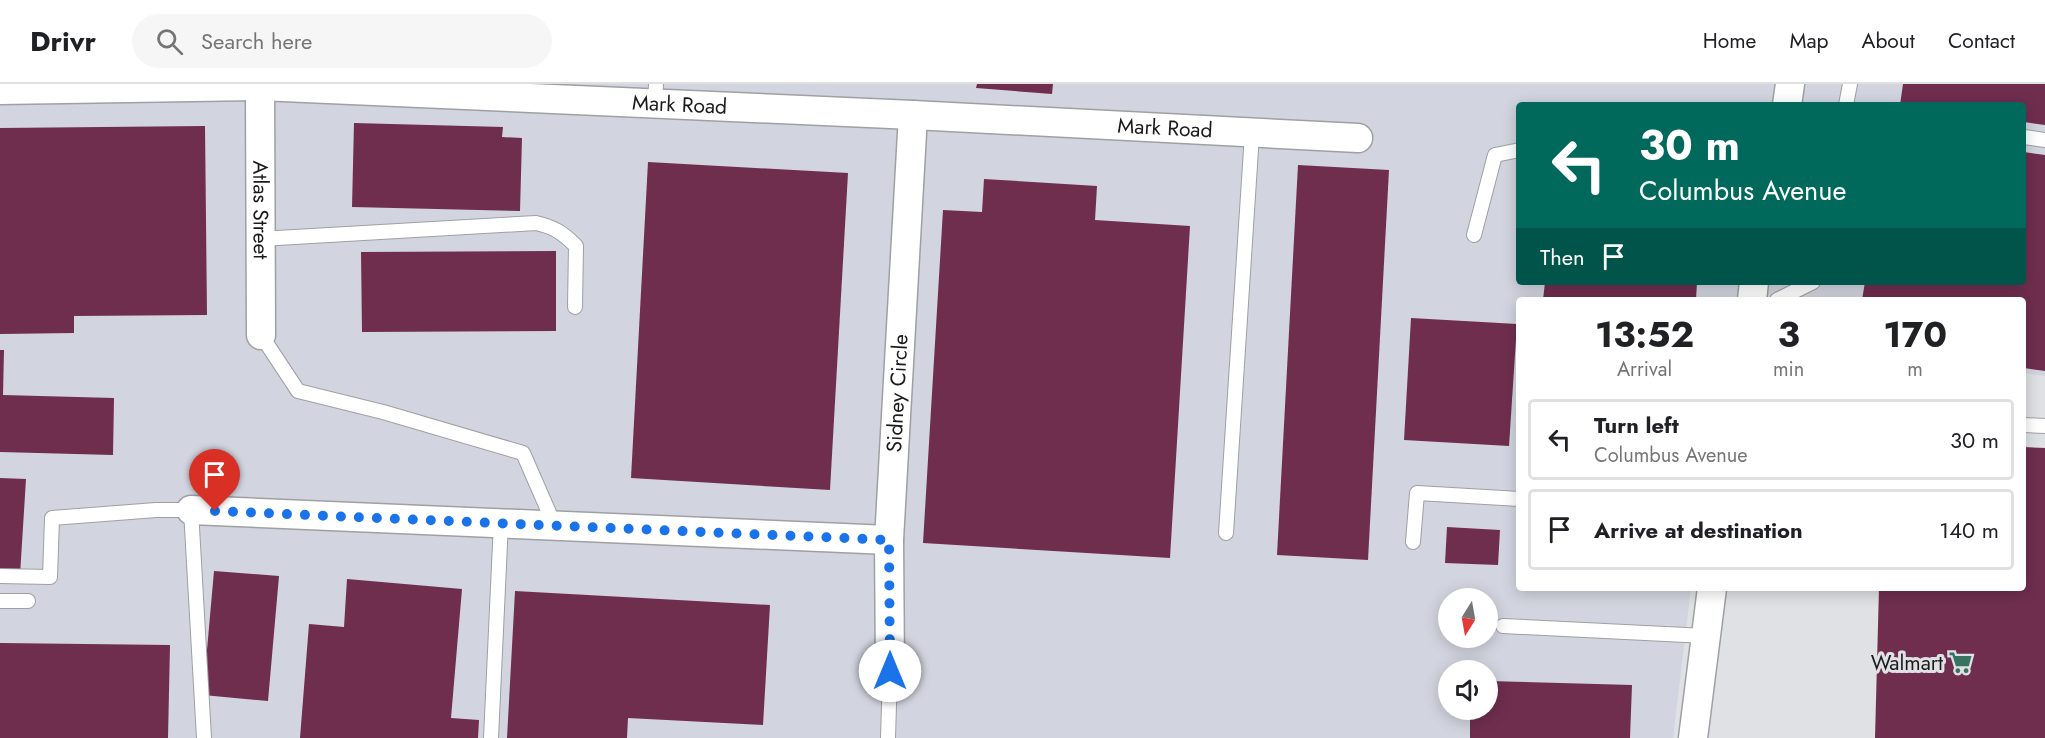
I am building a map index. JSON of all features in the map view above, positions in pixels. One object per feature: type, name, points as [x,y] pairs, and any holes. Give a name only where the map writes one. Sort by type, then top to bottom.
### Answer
[{"type":"street","name":"Mark Road","points":[[0,90],[260,86],[655,94],[913,115],[1358,138]]},
{"type":"street","name":"Atlas Street","points":[[260,86],[261,335]]},
{"type":"street","name":"Sidney Circle","points":[[890,671],[889,540],[913,115]]},
{"type":"street","points":[[191,510],[889,540]]},
{"type":"street","points":[[1693,738],[1713,591]]},
{"type":"lane","points":[[1847,102],[1850,84]]},
{"type":"lane","points":[[1226,532],[1252,134]]},
{"type":"lane","points":[[2026,137],[2045,140]]},
{"type":"lane","points":[[1474,236],[1494,155],[1516,151]]},
{"type":"lane","points":[[260,239],[543,225],[558,230],[576,246],[575,307]]},
{"type":"lane","points":[[1783,297],[1807,285]]},
{"type":"lane","points":[[261,335],[298,391],[383,412],[523,453],[554,524]]},
{"type":"lane","points":[[2026,425],[2045,426]]},
{"type":"lane","points":[[1413,542],[1417,493],[1516,499]]},
{"type":"lane","points":[[0,576],[50,577],[52,518],[156,510],[191,510],[204,738]]},
{"type":"lane","points":[[491,738],[501,522]]},
{"type":"lane","points":[[0,601],[28,601]]},
{"type":"lane","points":[[1503,626],[1706,636]]},
{"type":"lane","points":[[888,738],[890,671]]},
{"type":"shaded area","points":[[0,84],[2045,84],[2045,376],[2026,373],[2026,297],[1516,297],[1516,591],[1691,591],[1673,738],[0,738]]},
{"type":"building","points":[[977,84],[1053,84],[1052,94],[976,88]]},
{"type":"building","points":[[1903,84],[2045,84],[2045,125],[2026,122],[2026,102],[1900,102]]},
{"type":"building","points":[[354,123],[503,127],[502,137],[522,138],[520,211],[352,207]]},
{"type":"building","points":[[205,126],[207,315],[74,316],[74,333],[0,334],[0,128]]},
{"type":"building","points":[[2026,152],[2045,155],[2045,371],[2026,368],[2026,297],[1862,297],[1864,285],[2026,285]]},
{"type":"building","points":[[648,162],[848,173],[830,490],[631,478]]},
{"type":"building","points":[[1298,165],[1389,170],[1368,560],[1277,555]]},
{"type":"building","points":[[984,179],[1097,186],[1095,220],[1190,226],[1170,558],[923,543],[943,210],[982,212]]},
{"type":"building","points":[[556,251],[556,331],[362,332],[361,252]]},
{"type":"building","points":[[1545,285],[1697,285],[1696,297],[1543,297]]},
{"type":"building","points":[[1411,318],[1516,324],[1509,446],[1404,440]]},
{"type":"building","points":[[0,350],[4,350],[3,395],[114,398],[113,455],[0,452]]},
{"type":"building","name":"Walmart","points":[[2026,447],[2045,448],[2045,738],[1875,738],[1879,591],[2026,591]]},
{"type":"building","points":[[0,478],[26,479],[20,575],[0,574]]},
{"type":"building","points":[[1447,527],[1500,530],[1498,565],[1445,563]]},
{"type":"building","points":[[214,571],[279,576],[268,701],[203,695]]},
{"type":"building","points":[[347,579],[462,589],[451,718],[479,720],[478,738],[300,738],[309,624],[344,627]]},
{"type":"building","points":[[515,591],[770,605],[763,725],[628,718],[627,738],[507,738]]},
{"type":"building","points":[[0,643],[170,645],[168,738],[0,738]]},
{"type":"building","points":[[1498,681],[1632,685],[1630,738],[1470,738],[1470,720],[1498,720]]},
{"type":"place","name":"Walmart","points":[[1961,663]]},
{"type":"route","points":[[215,511],[889,540],[890,671]]}]
